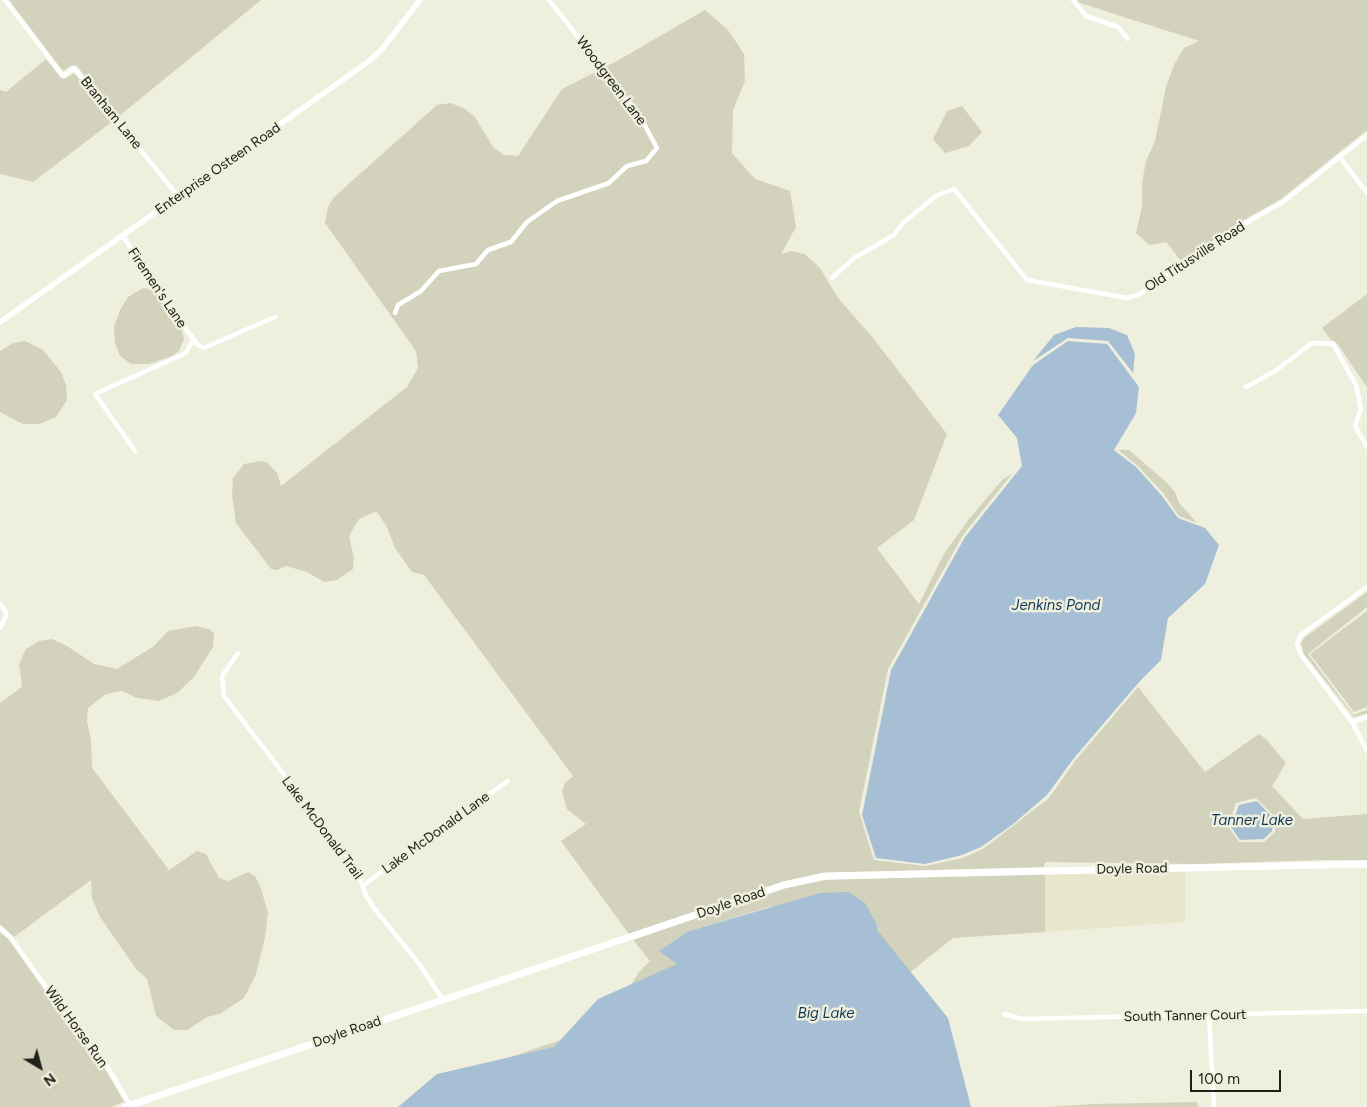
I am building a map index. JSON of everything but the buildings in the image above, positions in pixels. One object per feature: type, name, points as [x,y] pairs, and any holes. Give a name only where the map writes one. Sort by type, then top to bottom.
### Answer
[{"type":"main road","name":"Doyle Road","points":[[127,1106],[139,1105],[784,885],[825,876],[1367,864]]},
{"type":"street","name":"Branham Lane","points":[[5,0],[63,76],[74,68],[178,196]]},
{"type":"street","name":"Enterprise Osteen Road","points":[[0,322],[368,62],[383,48],[420,0]]},
{"type":"street","name":"Woodgreen Lane","points":[[395,313],[398,306],[421,291],[439,271],[476,264],[488,250],[511,242],[527,222],[557,201],[609,183],[627,166],[646,161],[656,148],[641,118],[549,0]]},
{"type":"street","points":[[1073,0],[1086,16],[1118,26],[1128,39]]},
{"type":"street","name":"Old Titusville Road","points":[[832,278],[854,258],[894,235],[904,222],[936,196],[954,189],[1027,280],[1127,298],[1138,295],[1244,224],[1283,202],[1367,135]]},
{"type":"street","points":[[1339,156],[1367,193]]},
{"type":"street","name":"Firemen's Lane","points":[[123,236],[158,293],[199,346],[204,348],[275,317]]},
{"type":"street","name":"Firemen's Lane","points":[[135,451],[96,394],[186,353],[193,340]]},
{"type":"street","points":[[1246,388],[1275,371],[1312,343],[1333,344],[1356,385],[1361,409],[1355,426],[1367,447]]},
{"type":"street","points":[[1367,587],[1301,635],[1297,643],[1301,655],[1352,722],[1367,751]]},
{"type":"street","points":[[0,604],[6,612],[6,618],[0,628]]},
{"type":"street","name":"Lake McDonald Trail","points":[[238,653],[222,676],[224,696],[347,857],[364,885],[366,895],[373,907],[420,965],[443,1000]]},
{"type":"street","points":[[1352,722],[1367,717]]},
{"type":"street","name":"Lake McDonald Lane","points":[[364,885],[508,781]]},
{"type":"street","name":"Wild Horse Run","points":[[0,928],[11,938],[80,1036],[104,1061],[127,1106]]},
{"type":"street","name":"South Tanner Court","points":[[1004,1014],[1022,1019],[1367,1011]]},
{"type":"street","points":[[1210,1016],[1214,1107]]},
{"type":"shaded area","points":[[9,0],[261,0],[118,117],[77,66],[72,65],[63,71]]},
{"type":"shaded area","points":[[1077,0],[1367,0],[1367,130],[1281,199],[1242,221],[1182,262],[1166,242],[1149,245],[1136,233],[1142,207],[1142,183],[1146,161],[1155,141],[1166,87],[1174,65],[1184,48],[1199,41],[1080,3]]},
{"type":"shaded area","points":[[705,10],[728,30],[744,54],[745,81],[733,110],[732,153],[755,179],[790,191],[796,227],[781,254],[791,251],[805,254],[820,268],[838,298],[873,338],[947,434],[914,520],[877,548],[919,604],[944,554],[969,519],[1003,479],[1012,474],[963,535],[888,669],[859,812],[874,860],[925,866],[963,858],[983,849],[1049,798],[1075,761],[1138,687],[1205,772],[1259,734],[1266,739],[1286,763],[1272,786],[1303,819],[1367,814],[1367,860],[1198,864],[1045,862],[1044,867],[824,873],[782,882],[629,934],[561,841],[586,824],[567,809],[562,791],[565,783],[573,776],[424,575],[412,572],[395,548],[386,525],[376,511],[359,519],[349,536],[354,558],[353,569],[337,580],[324,582],[307,572],[286,566],[277,570],[271,569],[236,523],[232,495],[233,478],[244,464],[261,461],[268,463],[277,473],[281,486],[407,387],[418,368],[416,351],[325,223],[328,207],[333,198],[437,105],[451,103],[465,109],[475,117],[493,147],[504,155],[518,156],[562,89],[617,61]],"holes":[[[1256,798],[1276,818],[1275,832],[1264,842],[1239,842],[1228,826],[1236,803]]]},
{"type":"shaded area","points":[[46,59],[61,78],[65,79],[74,73],[113,121],[33,182],[0,174],[0,90],[6,92]]},
{"type":"shaded area","points":[[962,106],[982,132],[969,146],[945,153],[933,139],[947,111]]},
{"type":"shaded area","points":[[143,288],[155,290],[181,328],[184,339],[179,351],[172,356],[149,364],[131,364],[120,356],[115,343],[114,327],[120,310],[128,297]]},
{"type":"shaded area","points":[[1367,294],[1367,387],[1336,342],[1331,340],[1322,328]]},
{"type":"shaded area","points":[[25,341],[43,350],[61,372],[66,385],[67,400],[56,417],[40,424],[23,424],[0,412],[0,351],[13,343]]},
{"type":"shaded area","points":[[1118,450],[1129,450],[1167,483],[1175,492],[1179,503],[1197,523],[1179,516],[1164,494],[1138,466]]},
{"type":"shaded area","points":[[1367,592],[1367,607],[1308,654],[1354,715],[1367,710],[1367,713],[1354,717],[1304,654],[1301,644],[1304,638]]},
{"type":"shaded area","points":[[1367,611],[1367,707],[1354,712],[1310,654]]},
{"type":"shaded area","points":[[196,626],[209,629],[214,633],[213,647],[194,677],[177,693],[159,701],[137,698],[122,691],[106,694],[88,708],[87,721],[91,740],[92,768],[169,870],[197,851],[206,854],[219,878],[228,881],[248,872],[255,876],[268,912],[265,937],[256,974],[244,998],[220,1014],[207,1017],[187,1030],[174,1030],[156,1016],[147,979],[136,969],[100,917],[92,898],[91,880],[14,937],[0,924],[0,703],[22,687],[19,664],[26,649],[39,641],[52,639],[67,646],[94,664],[117,669],[154,646],[168,631]]},
{"type":"shaded area","points":[[1185,871],[1185,922],[1045,932],[1045,874]]},
{"type":"shaded area","points":[[1045,874],[1045,932],[953,938],[894,985],[470,1107],[507,1058],[567,1038],[628,990],[639,972],[650,961],[633,940],[785,888],[826,880]],"holes":[[[772,906],[681,967],[660,951],[689,931]]]},
{"type":"shaded area","points":[[0,932],[9,940],[78,1038],[101,1062],[124,1102],[111,1107],[0,1107]]},
{"type":"shaded area","points":[[1197,1102],[1198,1107],[1049,1107],[1093,1104]]},
{"type":"water","points":[[1076,327],[1109,328],[1127,335],[1135,354],[1133,373],[1108,341],[1068,338],[1033,361],[1054,335]]},
{"type":"water","name":"Jenkins Pond","points":[[1068,341],[1107,344],[1139,387],[1136,413],[1114,450],[1136,467],[1162,496],[1178,518],[1205,528],[1219,545],[1205,584],[1168,618],[1161,660],[1140,681],[1074,758],[1047,795],[1012,825],[981,847],[962,855],[925,864],[876,858],[862,815],[891,670],[965,537],[1022,466],[1017,438],[998,415],[1033,365]]},
{"type":"water","name":"Tanner Lake","points":[[1257,801],[1274,819],[1272,831],[1264,839],[1240,840],[1231,827],[1239,805]]},
{"type":"water","name":"Big Lake","points":[[848,892],[865,903],[877,925],[877,930],[948,1018],[971,1107],[398,1107],[437,1074],[554,1047],[598,999],[677,964],[659,951],[689,931],[820,893]]}]
